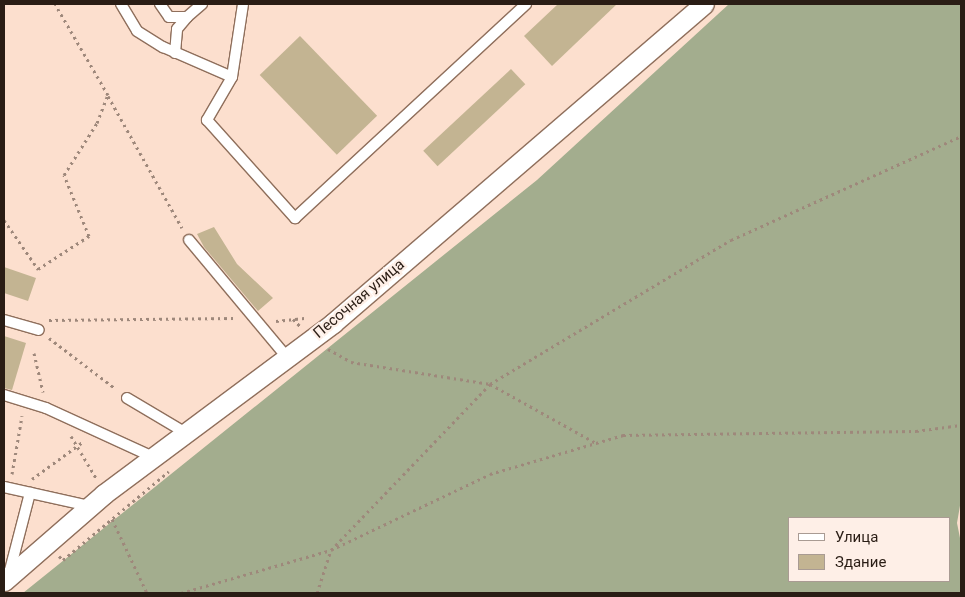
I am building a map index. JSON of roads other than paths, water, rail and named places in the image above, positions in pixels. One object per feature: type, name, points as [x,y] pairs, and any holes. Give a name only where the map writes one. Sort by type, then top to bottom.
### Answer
[{"type":"street","name":"Песочная улица","points":[[6,579],[90,506],[333,323],[704,4]]},
{"type":"lane","points":[[122,4],[137,31],[175,53],[232,77]]},
{"type":"lane","points":[[160,4],[169,17],[187,17]]},
{"type":"lane","points":[[175,53],[177,28],[202,4]]},
{"type":"lane","points":[[243,4],[232,77],[207,120],[295,218],[526,4]]},
{"type":"lane","points":[[189,240],[287,357]]},
{"type":"lane","points":[[4,320],[40,325]]},
{"type":"lane","points":[[4,395],[24,401],[153,457]]},
{"type":"lane","points":[[127,398],[186,432]]},
{"type":"lane","points":[[10,488],[90,506]]},
{"type":"lane","points":[[6,579],[30,493]]}]
